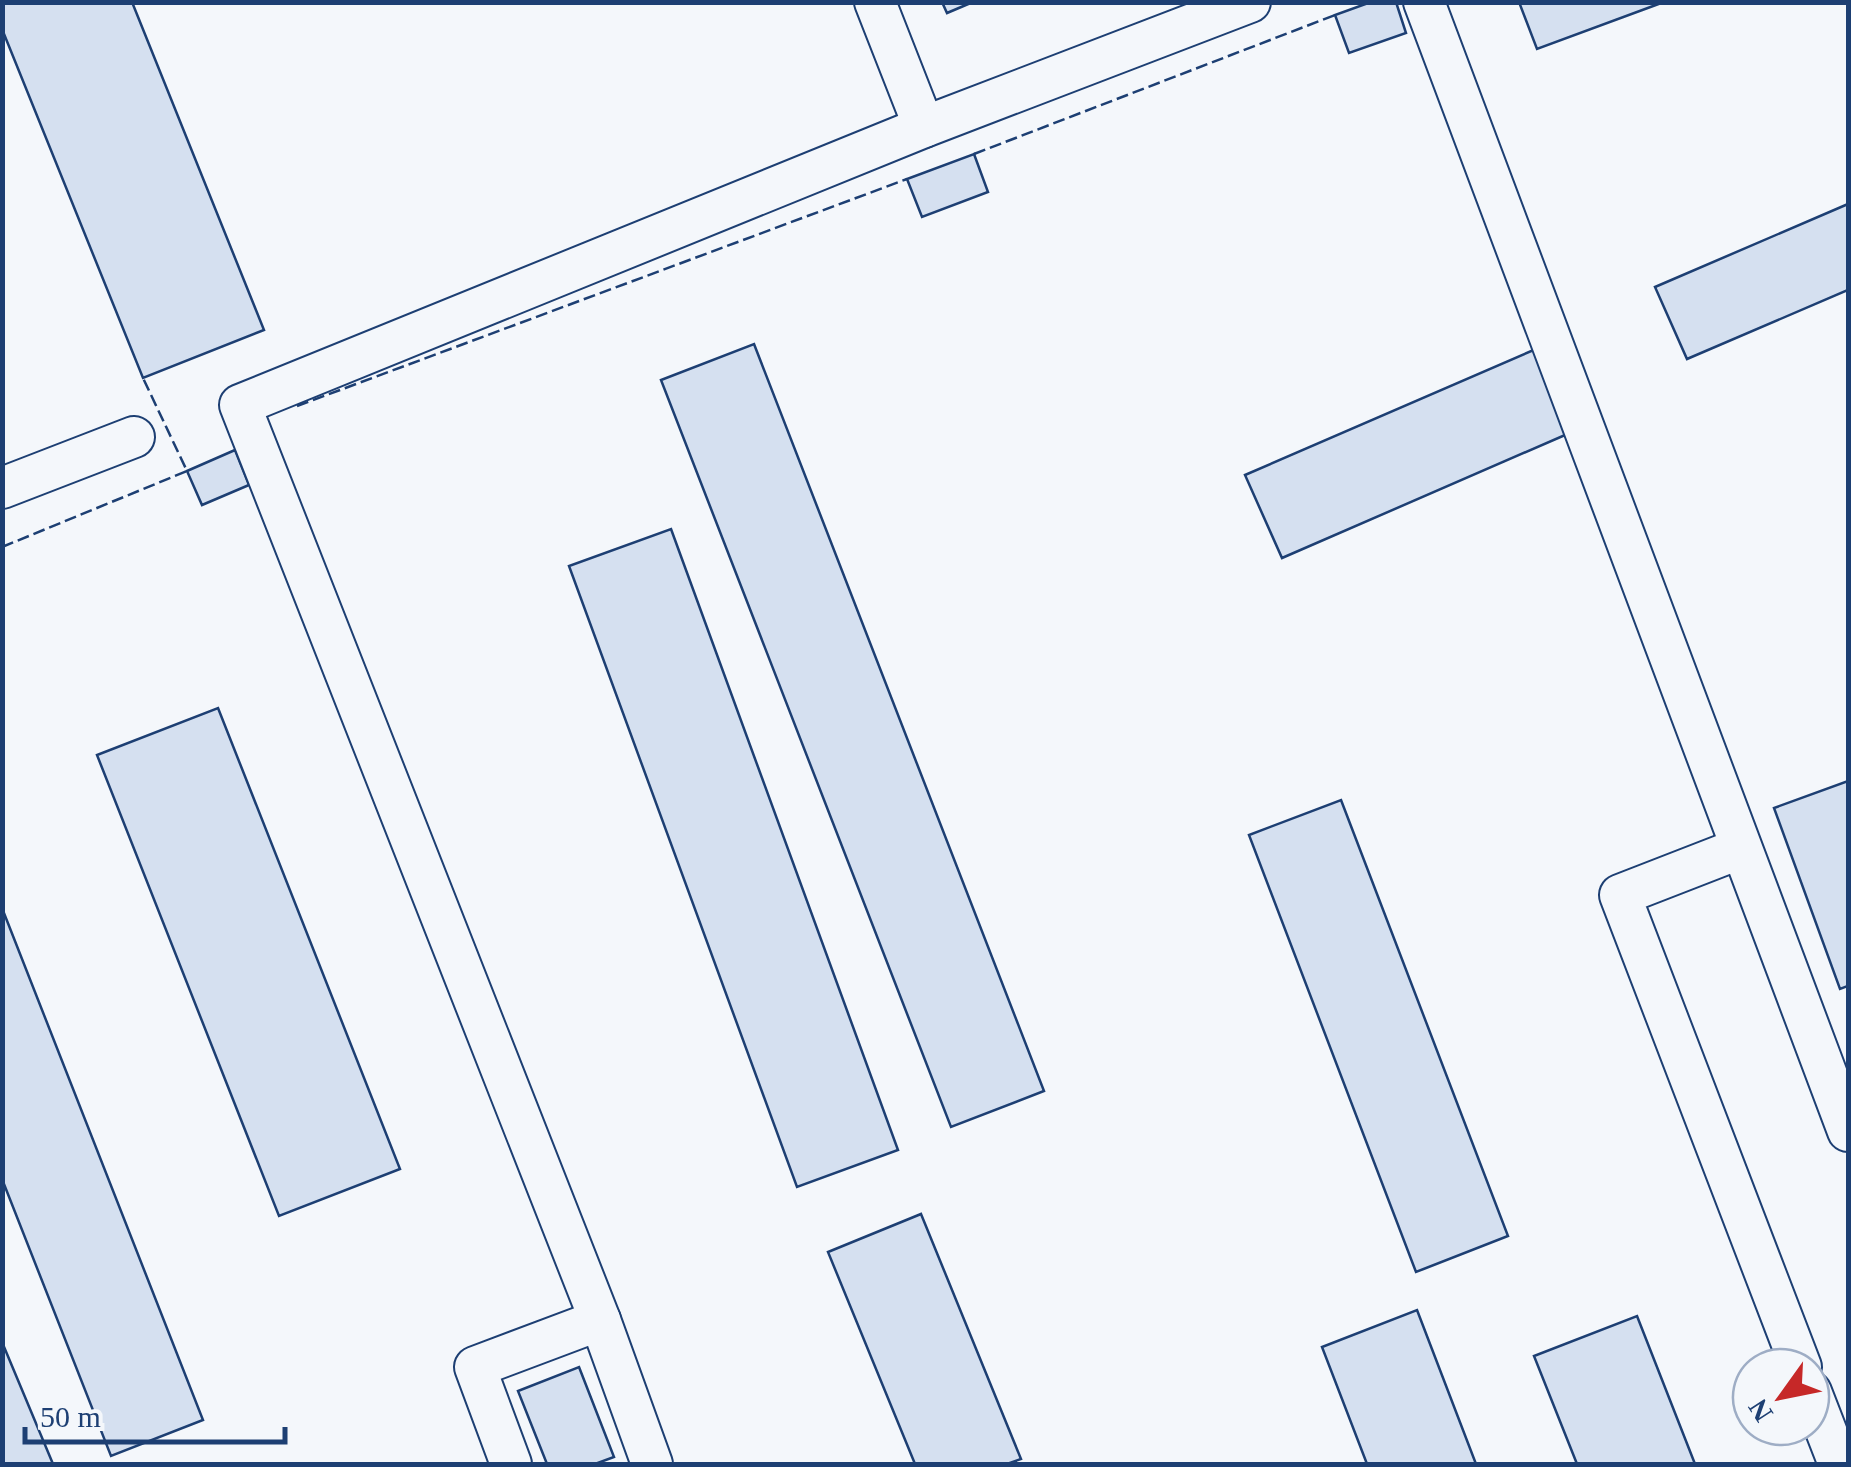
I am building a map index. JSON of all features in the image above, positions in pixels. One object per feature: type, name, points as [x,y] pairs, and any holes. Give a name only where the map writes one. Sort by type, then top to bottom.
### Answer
[{"type":"lane","points":[[875,2],[924,127]]},
{"type":"lane","points":[[652,1464],[600,1320],[240,405],[924,127],[1250,2]]},
{"type":"lane","points":[[1424,2],[1848,1131]]},
{"type":"lane","points":[[2,488],[134,438]]},
{"type":"lane","points":[[1741,848],[1620,896],[1793,1347]]},
{"type":"lane","points":[[511,1464],[474,1367],[600,1320]]},
{"type":"building","points":[[2,2],[132,2],[264,330],[143,378],[2,29]]},
{"type":"building","points":[[942,2],[973,2],[947,13]]},
{"type":"building","points":[[1371,2],[1396,2],[1406,33],[1349,53],[1335,15]]},
{"type":"building","points":[[1519,2],[1664,2],[1537,49]]},
{"type":"building","points":[[974,154],[988,192],[922,217],[907,179]]},
{"type":"building","points":[[1848,204],[1848,290],[1687,359],[1655,287]]},
{"type":"building","points":[[754,344],[1044,1091],[951,1127],[661,380]]},
{"type":"building","points":[[1536,349],[1572,432],[1282,558],[1245,475]]},
{"type":"building","points":[[235,450],[249,485],[202,505],[187,471]]},
{"type":"building","points":[[671,529],[898,1150],[797,1187],[569,566]]},
{"type":"building","points":[[218,708],[400,1169],[279,1216],[97,755]]},
{"type":"building","points":[[1848,781],[1848,986],[1840,989],[1774,808]]},
{"type":"building","points":[[1341,800],[1508,1236],[1416,1272],[1249,835]]},
{"type":"building","points":[[2,908],[203,1420],[111,1456],[2,1179]]},
{"type":"building","points":[[921,1214],[1021,1459],[1007,1464],[915,1464],[828,1252]]},
{"type":"building","points":[[1417,1310],[1476,1464],[1367,1464],[1322,1347]]},
{"type":"building","points":[[1637,1316],[1695,1464],[1577,1464],[1534,1356]]},
{"type":"building","points":[[2,1342],[53,1464],[2,1464]]},
{"type":"building","points":[[579,1367],[614,1457],[595,1464],[547,1464],[518,1391]]},
{"type":"fence","points":[[974,154],[1335,15]]},
{"type":"fence","points":[[297,406],[907,179]]},
{"type":"fence","points":[[2,547],[187,471],[143,378]]}]
